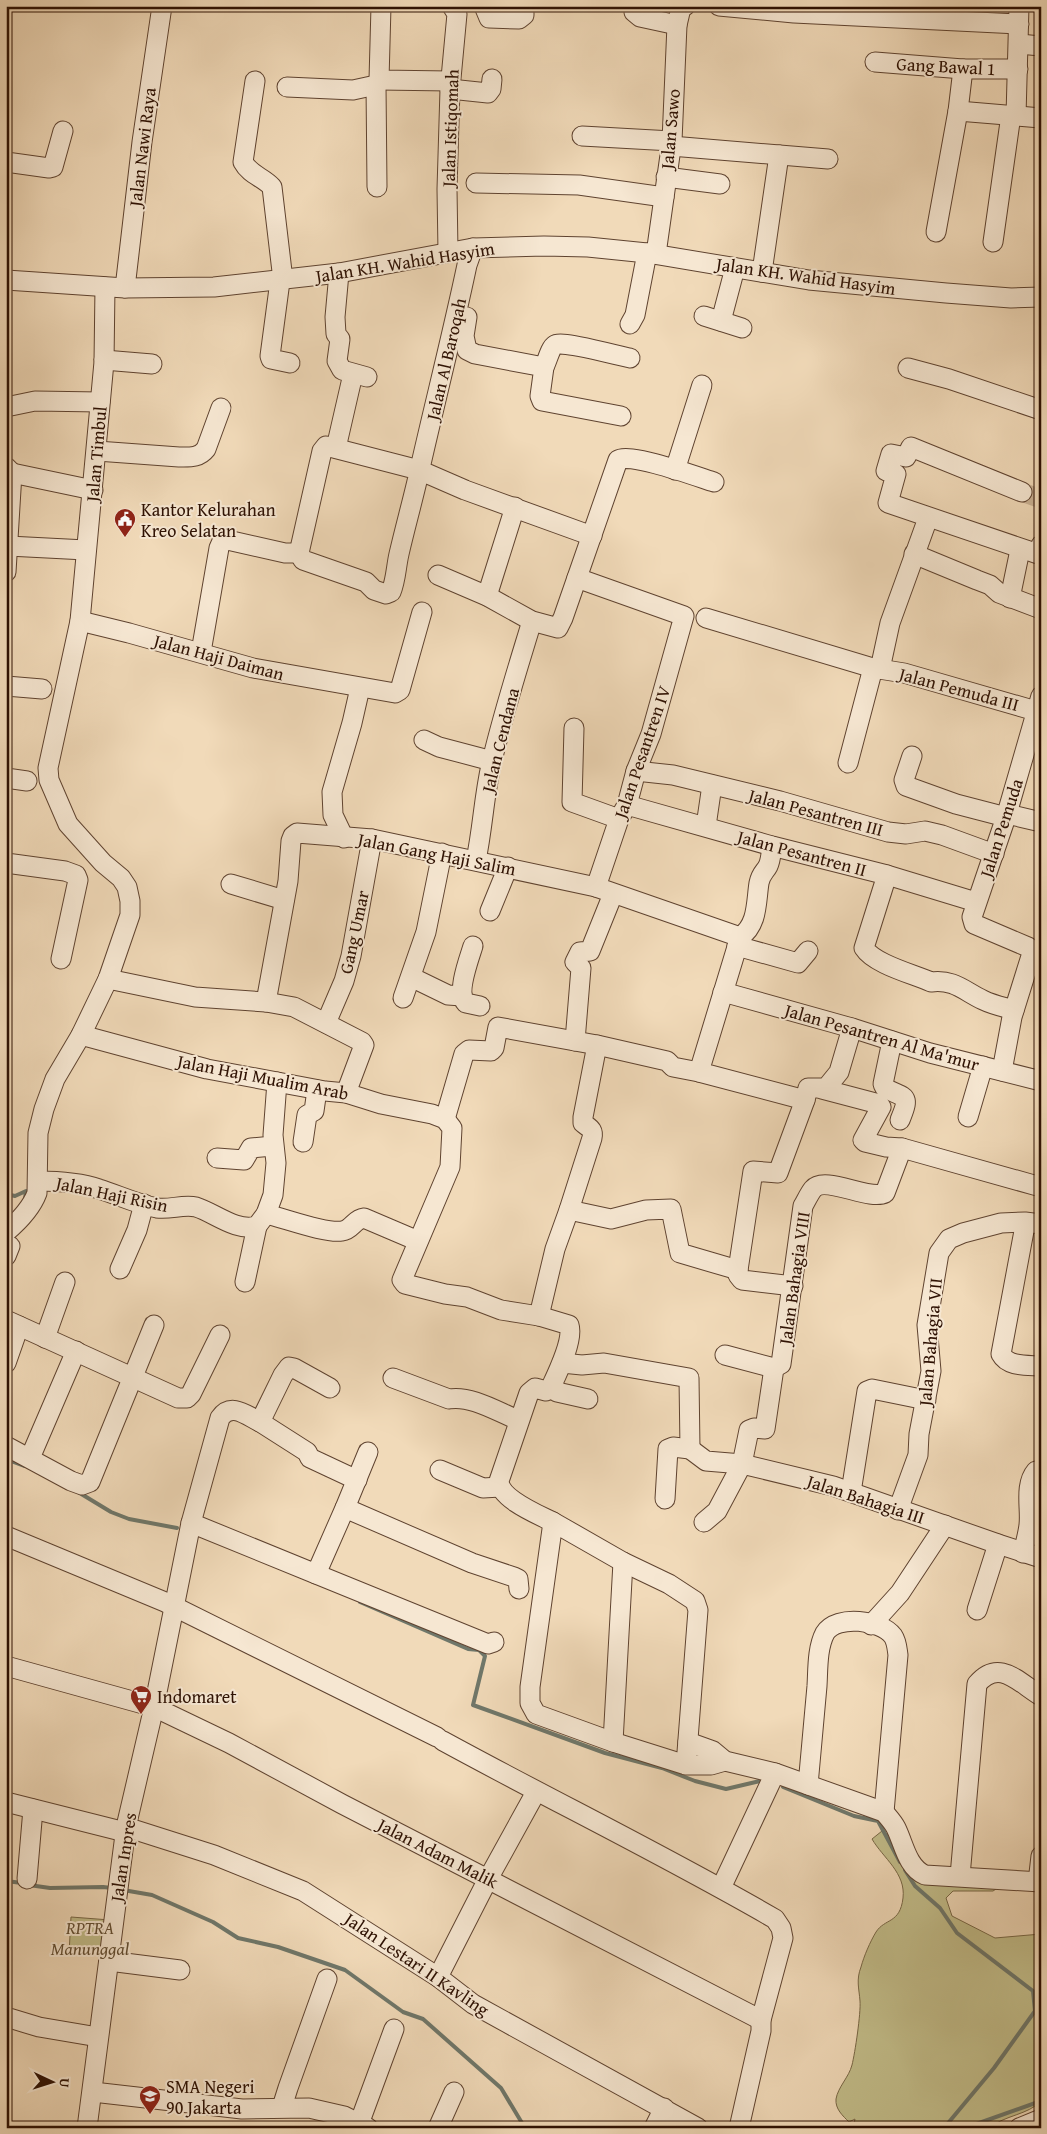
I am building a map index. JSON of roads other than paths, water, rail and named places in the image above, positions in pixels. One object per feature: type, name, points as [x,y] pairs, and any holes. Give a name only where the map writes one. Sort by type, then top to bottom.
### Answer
[{"type":"street","name":"Jalan Nawi Raya","points":[[125,288],[160,6]]},
{"type":"street","points":[[377,187],[377,83],[380,6]]},
{"type":"street","name":"Jalan Istiqomah","points":[[448,252],[447,189],[450,85],[457,14],[452,6]]},
{"type":"street","points":[[484,6],[489,18],[519,19],[524,15],[524,6]]},
{"type":"street","points":[[634,6],[634,12],[640,17],[678,25]]},
{"type":"street","name":"Jalan Sawo","points":[[630,324],[635,316],[664,197],[671,143],[678,25],[681,8],[685,6]]},
{"type":"street","points":[[719,6],[794,10],[1019,15],[1018,69],[1013,115],[993,242]]},
{"type":"street","points":[[1019,44],[1041,46]]},
{"type":"street","name":"Gang Bawal 1","points":[[875,62],[963,69],[1018,69]]},
{"type":"street","points":[[936,232],[958,111],[963,69]]},
{"type":"street","points":[[287,87],[354,90],[377,83],[450,85],[488,93],[492,78]]},
{"type":"street","points":[[256,82],[243,162],[251,173],[267,181],[272,187],[282,280],[270,359],[290,363]]},
{"type":"street","points":[[958,111],[1041,118]]},
{"type":"street","points":[[6,162],[53,167],[63,131]]},
{"type":"street","points":[[582,136],[828,159]]},
{"type":"street","points":[[762,272],[779,155]]},
{"type":"street","points":[[666,177],[720,184]]},
{"type":"street","points":[[476,182],[579,185],[664,197]]},
{"type":"street","name":"Jalan KH. Wahid Hasyim","points":[[6,280],[125,288],[214,287],[338,273],[475,248],[544,246],[588,247],[651,254],[809,280],[1011,298],[1041,297]]},
{"type":"street","points":[[475,248],[464,336],[467,350],[474,354],[544,367]]},
{"type":"street","name":"Jalan Al Baroqah","points":[[299,553],[303,560],[366,582],[374,590],[386,594],[390,592],[475,248]]},
{"type":"street","points":[[735,268],[713,319],[742,328]]},
{"type":"street","points":[[336,448],[360,375],[342,370],[337,361],[340,339],[336,334],[335,317],[338,273]]},
{"type":"street","name":"Jalan Timbul","points":[[8,1245],[37,1193],[38,1133],[55,1079],[81,1035],[108,979],[130,915],[127,887],[121,878],[103,863],[68,824],[49,780],[48,768],[80,621],[104,360],[105,287]]},
{"type":"street","points":[[621,416],[542,401],[540,396],[544,367],[553,346],[557,344],[576,346],[630,358]]},
{"type":"street","points":[[104,360],[152,364]]},
{"type":"street","points":[[908,368],[949,379],[1041,410]]},
{"type":"street","points":[[675,470],[702,385]]},
{"type":"street","points":[[6,406],[34,401],[100,402]]},
{"type":"street","points":[[97,452],[179,457],[202,455],[221,408]]},
{"type":"street","points":[[201,652],[220,542],[226,539],[285,554],[299,553],[322,451],[326,446],[419,470],[592,536]]},
{"type":"street","points":[[1022,492],[911,447],[906,457],[891,454],[886,471],[896,474],[888,503],[1020,550],[1041,555],[1041,545]]},
{"type":"street","points":[[438,575],[487,596],[532,621],[558,628],[618,460],[624,457],[714,482]]},
{"type":"street","points":[[6,572],[9,470],[93,490]]},
{"type":"street","points":[[487,596],[515,507]]},
{"type":"street","points":[[848,763],[890,623],[928,518]]},
{"type":"street","points":[[8,538],[86,550]]},
{"type":"street","points":[[1010,598],[1020,550]]},
{"type":"street","points":[[914,554],[990,585],[999,593],[1010,598],[1041,609]]},
{"type":"street","name":"Jalan Pesantren IV","points":[[575,1041],[581,968],[575,962],[580,952],[590,951],[623,812],[636,771],[651,734],[684,616],[577,578]]},
{"type":"street","name":"Jalan Haji Daiman","points":[[80,621],[201,652],[253,668],[392,693],[400,690],[422,612]]},
{"type":"street","name":"Jalan Pemuda III","points":[[706,618],[877,669],[904,673],[1039,704]]},
{"type":"street","name":"Jalan Cendana","points":[[476,860],[483,828],[484,797],[492,761],[532,621]]},
{"type":"street","points":[[6,686],[42,689]]},
{"type":"street","points":[[344,838],[333,815],[332,792],[360,688]]},
{"type":"street","name":"Jalan Pemuda","points":[[976,902],[994,854],[1039,704]]},
{"type":"street","name":"Jalan Pesantren II","points":[[574,728],[572,802],[706,826],[772,846],[887,875],[976,902]]},
{"type":"street","points":[[424,740],[439,747],[492,761]]},
{"type":"street","points":[[912,756],[904,780],[906,786],[956,804],[1041,822]]},
{"type":"street","name":"Jalan Pesantren III","points":[[636,771],[673,775],[780,801],[888,832],[906,834],[925,832],[942,835],[994,854]]},
{"type":"street","points":[[6,778],[27,781]]},
{"type":"street","points":[[706,826],[712,785]]},
{"type":"street","name":"Jalan Gang Haji Salim","points":[[266,1002],[293,836],[298,833],[372,839],[508,867],[604,891],[798,963],[808,951]]},
{"type":"street","name":"Gang Umar","points":[[326,1023],[344,981],[351,956],[372,839]]},
{"type":"street","points":[[704,1073],[716,1012],[738,942],[748,932],[755,913],[760,893],[759,884],[763,871],[768,866],[772,846]]},
{"type":"street","points":[[402,998],[426,932],[442,853]]},
{"type":"street","points":[[6,863],[76,875],[78,880],[61,959]]},
{"type":"street","points":[[490,911],[508,867]]},
{"type":"street","points":[[887,875],[864,948],[867,952],[878,960],[931,982],[938,981],[959,985],[982,999],[1014,1010]]},
{"type":"street","points":[[231,884],[284,900]]},
{"type":"street","points":[[976,902],[972,917],[974,924],[1032,950],[1031,961],[1014,1010],[1002,1071]]},
{"type":"street","points":[[473,946],[464,977],[462,996],[466,1003],[480,1006]]},
{"type":"street","points":[[411,977],[448,995],[462,996]]},
{"type":"street","points":[[108,979],[195,997],[266,1002],[294,1007],[362,1042],[364,1045],[346,1093]]},
{"type":"street","name":"Jalan Pesantren Al Ma'mur","points":[[723,992],[892,1041],[1041,1081]]},
{"type":"street","points":[[686,1765],[698,1610],[695,1601],[668,1584],[623,1562],[520,1505],[502,1492],[500,1487],[499,1481],[518,1420],[531,1390],[535,1388],[549,1390],[562,1362],[571,1331],[570,1325],[538,1316],[501,1310],[467,1297],[445,1294],[405,1284],[402,1277],[450,1167],[452,1128],[445,1119],[464,1054],[469,1050],[491,1050],[494,1048],[498,1027],[597,1045],[667,1061],[674,1068],[704,1073],[805,1100]]},
{"type":"street","points":[[822,1089],[828,1086],[839,1072],[852,1028]]},
{"type":"street","name":"Jalan Haji Mualim Arab","points":[[81,1035],[207,1069],[317,1090],[346,1093],[381,1104],[432,1114],[445,1119]]},
{"type":"street","points":[[892,1041],[883,1084],[885,1088],[903,1095],[905,1098],[904,1110],[900,1120]]},
{"type":"street","points":[[538,1316],[555,1249],[592,1138],[593,1132],[591,1128],[583,1123],[582,1117],[597,1045]]},
{"type":"street","points":[[968,1117],[983,1066]]},
{"type":"street","points":[[245,1282],[262,1220],[273,1195],[276,1171],[273,1146],[277,1082]]},
{"type":"street","points":[[793,1286],[742,1280],[738,1275],[738,1270],[753,1172],[778,1173],[808,1088],[822,1089],[879,1104],[881,1107],[863,1140],[886,1147],[902,1148],[1041,1187]]},
{"type":"street","points":[[303,1142],[307,1115],[314,1112],[317,1090]]},
{"type":"street","points":[[217,1158],[244,1160],[251,1148],[273,1146]]},
{"type":"street","name":"Jalan Bahagia VIII","points":[[742,1464],[749,1430],[754,1428],[765,1429],[774,1368],[781,1364],[803,1206],[814,1188],[818,1186],[838,1186],[875,1196],[885,1194],[902,1148]]},
{"type":"street","name":"Jalan Haji Risin","points":[[38,1180],[87,1185],[144,1204],[171,1209],[190,1206],[213,1214],[234,1225],[262,1220],[334,1232],[346,1231],[358,1219],[364,1218],[418,1241]]},
{"type":"street","points":[[120,1269],[137,1230],[144,1204]]},
{"type":"street","points":[[569,1210],[611,1218],[646,1210],[671,1209],[680,1253],[738,1270]]},
{"type":"street","name":"Jalan Bahagia VII","points":[[898,1510],[918,1455],[919,1434],[931,1371],[928,1325],[939,1253],[949,1239],[963,1233],[1000,1223],[1024,1222],[1032,1228]]},
{"type":"street","points":[[1032,1228],[1001,1354],[1004,1360],[1009,1363],[1041,1366]]},
{"type":"street","points":[[45,1338],[65,1282]]},
{"type":"street","points":[[6,1363],[13,1323],[178,1398],[187,1398],[191,1394],[220,1336]]},
{"type":"street","points":[[6,1446],[71,1481],[82,1485],[90,1482],[154,1325]]},
{"type":"street","points":[[30,1458],[76,1351]]},
{"type":"street","points":[[725,1356],[774,1368]]},
{"type":"street","points":[[562,1362],[582,1365],[604,1363],[688,1376],[691,1391],[690,1448],[673,1447],[668,1449],[665,1499]]},
{"type":"street","points":[[330,1388],[289,1367],[283,1375],[260,1422],[307,1452],[310,1458],[357,1480]]},
{"type":"street","points":[[393,1378],[448,1399],[455,1398],[473,1402],[518,1420]]},
{"type":"street","points":[[552,1384],[557,1392],[588,1399]]},
{"type":"street","points":[[851,1492],[867,1391],[872,1389],[926,1400]]},
{"type":"street","name":"Jalan Inpres","points":[[87,2128],[125,1830],[154,1707],[191,1523],[220,1418],[226,1411],[231,1409],[238,1410],[260,1422]]},
{"type":"street","name":"Jalan Bahagia III","points":[[690,1448],[706,1461],[742,1464],[851,1492],[898,1510],[1032,1555]]},
{"type":"street","points":[[316,1574],[368,1452]]},
{"type":"street","points":[[704,1522],[717,1511],[742,1464]]},
{"type":"street","points":[[440,1470],[482,1488],[500,1487]]},
{"type":"street","points":[[1032,1555],[1027,1506],[1033,1477],[1036,1471],[1041,1470]]},
{"type":"street","points":[[345,1508],[472,1563],[514,1576],[518,1579],[519,1590]]},
{"type":"street","points":[[552,1522],[530,1686],[530,1703],[536,1714],[613,1742],[686,1765],[711,1764],[725,1761],[775,1773],[884,1812],[895,1826],[912,1864],[917,1871],[925,1874],[1040,1882],[1041,1856]]},
{"type":"street","points":[[191,1523],[488,1644],[494,1642]]},
{"type":"street","points":[[870,1625],[900,1593],[945,1525]]},
{"type":"street","points":[[6,1536],[174,1606],[440,1739],[536,1792],[721,1888],[775,1919],[781,1928],[783,1938],[761,2020],[761,2032],[739,2128]]},
{"type":"street","points":[[978,1610],[998,1544]]},
{"type":"street","points":[[613,1742],[623,1562]]},
{"type":"street","points":[[808,1785],[819,1662],[825,1634],[832,1625],[842,1621],[854,1621],[884,1629],[893,1636],[898,1655],[884,1812]]},
{"type":"street","name":"Jalan Adam Malik","points":[[6,1666],[154,1707],[230,1743],[761,2020]]},
{"type":"street","points":[[960,1876],[976,1684],[991,1672],[1000,1671],[1041,1696]]},
{"type":"street","points":[[688,1742],[713,1751],[725,1761]]},
{"type":"street","points":[[721,1888],[775,1773]]},
{"type":"street","points":[[438,1978],[488,1879],[536,1792]]},
{"type":"street","name":"Jalan Lestari II Kavling","points":[[6,1802],[125,1830],[214,1855],[303,1891],[438,1978],[473,2004],[698,2128]]},
{"type":"street","points":[[27,1879],[33,1809]]},
{"type":"street","points":[[109,1961],[180,1970]]},
{"type":"street","points":[[282,2107],[327,1979]]},
{"type":"street","points":[[6,2018],[39,2027],[98,2037]]},
{"type":"street","points":[[93,2092],[242,2109],[309,2108],[344,2116],[363,2126],[394,2029]]},
{"type":"street","points":[[438,2128],[454,2092]]},
{"type":"street","points":[[654,2128],[664,2108]]},
{"type":"street","points":[[1019,2128],[1041,2119]]},
{"type":"waterway","points":[[6,1194],[15,1196],[26,1191],[25,1199]]},
{"type":"waterway","points":[[6,1459],[25,1466]]},
{"type":"waterway","points":[[78,1492],[111,1512],[129,1519],[177,1528]]},
{"type":"waterway","points":[[360,1602],[468,1649],[479,1650],[485,1656],[473,1705],[605,1753],[662,1768],[695,1781],[726,1789],[760,1781]]},
{"type":"waterway","points":[[783,1787],[854,1816],[878,1821],[900,1862]]},
{"type":"waterway","points":[[905,1870],[915,1886],[940,1908],[957,1933],[1033,1991],[1035,2011],[994,2068],[944,2128]]},
{"type":"waterway","points":[[6,1881],[22,1883]]},
{"type":"waterway","points":[[29,1885],[50,1888],[112,1888]]},
{"type":"waterway","points":[[123,1890],[152,1895],[213,1922],[238,1938],[278,1947],[345,1970],[403,2012],[423,2019],[501,2088],[525,2128]]},
{"type":"waterway","points":[[965,2128],[1041,2101]]},
{"type":"tunnel","points":[[1022,492],[1041,499]]},
{"type":"place","name":"Kantor Kelurahan Kreo Selatan","points":[[125,538]]},
{"type":"place","name":"Indomaret","points":[[141,1715]]},
{"type":"place","name":"SMA Negeri 90 Jakarta","points":[[150,2115]]},
{"type":"park label","name":"RPTRA Manunggal","points":[[90,1937]]}]
